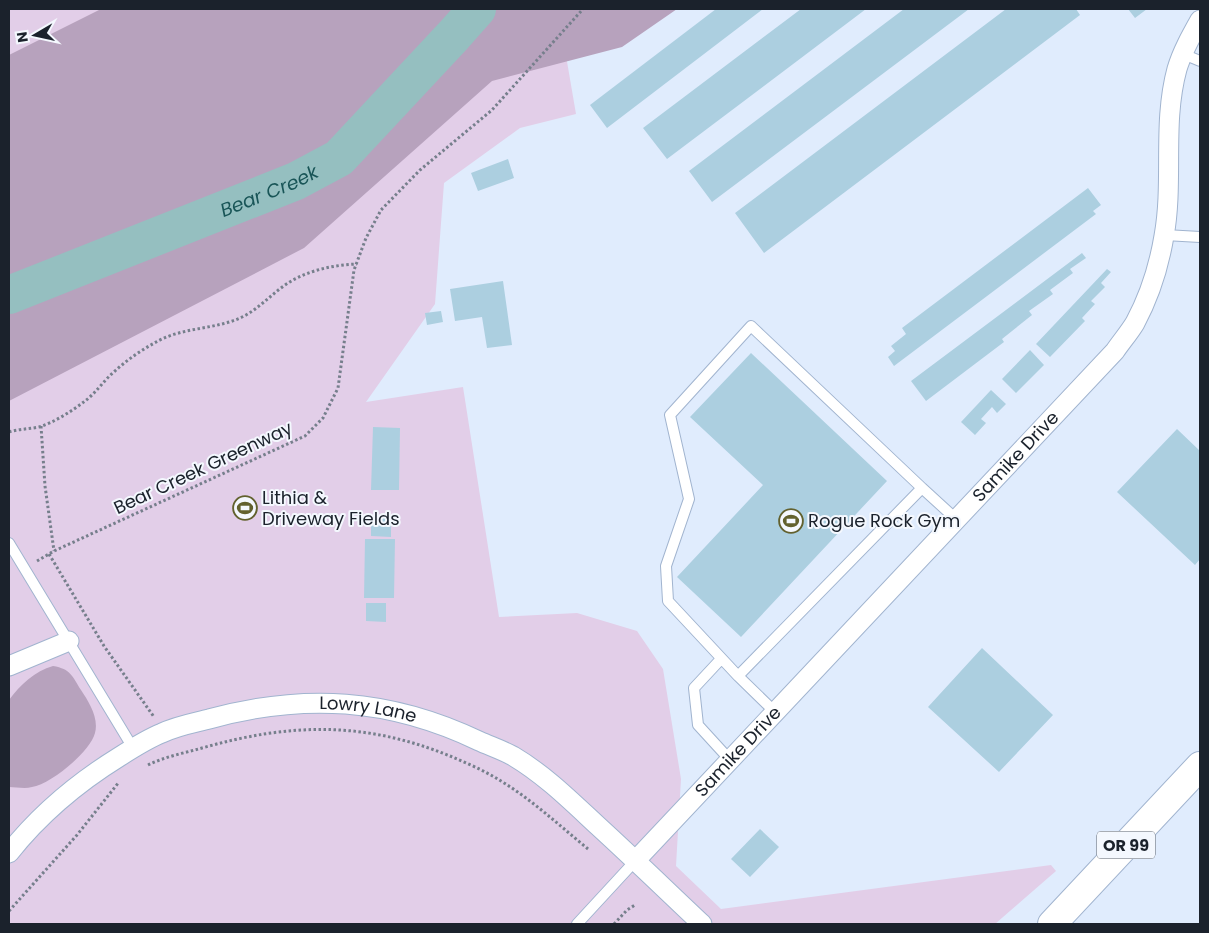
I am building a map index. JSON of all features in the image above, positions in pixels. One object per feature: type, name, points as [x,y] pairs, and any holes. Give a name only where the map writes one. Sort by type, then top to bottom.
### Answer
[{"type":"main road","name":"OR 99","points":[[1052,924],[1200,766]]},
{"type":"street","name":"Samike Drive","points":[[636,860],[1115,351],[1134,324],[1148,294],[1159,263],[1165,235],[1170,178],[1168,144],[1170,110],[1177,69],[1192,57],[1200,20]]},
{"type":"street","points":[[9,666],[69,641]]},
{"type":"street","name":"Lowry Lane","points":[[9,853],[23,836],[69,791],[133,748],[166,731],[255,707],[324,703],[383,708],[431,720],[468,736],[512,756],[548,780],[636,860],[702,924]]},
{"type":"lane","points":[[1165,235],[1200,237]]},
{"type":"lane","points":[[775,712],[721,659],[668,602],[666,566],[689,499],[670,415],[750,326],[956,520]]},
{"type":"lane","points":[[738,676],[922,488]]},
{"type":"lane","points":[[9,543],[133,748]]},
{"type":"lane","points":[[721,659],[694,688],[698,725],[730,760]]},
{"type":"lane","points":[[577,924],[636,860]]},
{"type":"path","name":"Bear Creek Greenway","points":[[41,559],[305,436],[323,418],[338,388],[354,270],[366,238],[381,210],[420,170],[492,110],[583,9]]},
{"type":"path","points":[[9,432],[41,426],[59,418],[86,400],[114,371],[134,355],[159,340],[177,332],[227,323],[244,316],[259,307],[284,286],[301,276],[343,265],[357,264]]},
{"type":"path","points":[[41,426],[45,486],[54,552]]},
{"type":"path","points":[[49,554],[104,646],[155,719]]},
{"type":"path","points":[[146,766],[172,756],[260,733],[320,729],[382,735],[421,745],[500,780],[529,800],[588,849]]},
{"type":"path","points":[[9,911],[77,835],[119,782],[127,776]]},
{"type":"path","points":[[614,924],[635,905]]},
{"type":"shaded area","name":"Lithia & Driveway Fields","points":[[9,9],[558,9],[576,114],[520,128],[444,183],[435,304],[366,402],[463,387],[499,617],[577,613],[637,631],[663,669],[681,779],[676,866],[721,909],[1051,865],[1056,871],[995,924],[9,924]]},
{"type":"shaded area","points":[[101,9],[677,9],[622,47],[492,81],[304,248],[9,401],[9,55]]},
{"type":"shaded area","points":[[53,666],[64,669],[70,674],[87,700],[96,722],[95,733],[86,749],[59,774],[40,785],[29,788],[9,787],[9,700],[28,679],[40,671]]},
{"type":"building","points":[[716,9],[763,9],[607,128],[590,105]]},
{"type":"building","points":[[801,9],[866,9],[667,159],[643,128]]},
{"type":"building","points":[[904,9],[969,9],[712,202],[689,171]]},
{"type":"building","points":[[1006,9],[1076,9],[1080,15],[764,253],[735,213]]},
{"type":"building","points":[[1128,9],[1147,9],[1135,18]]},
{"type":"building","points":[[508,159],[514,178],[478,191],[471,173]]},
{"type":"building","points":[[1088,188],[1101,205],[1093,211],[1096,214],[894,366],[888,357],[895,351],[891,346],[906,334],[902,328]]},
{"type":"building","points":[[1082,253],[1086,258],[1070,269],[1073,273],[1050,290],[1053,294],[1029,311],[1032,315],[1002,339],[1004,342],[926,401],[911,381]]},
{"type":"building","points":[[1107,269],[1111,272],[1101,283],[1105,287],[1091,301],[1095,304],[1082,318],[1085,321],[1050,357],[1036,344]]},
{"type":"building","points":[[503,281],[512,345],[487,348],[482,317],[455,321],[450,289]]},
{"type":"building","points":[[441,311],[443,322],[427,325],[425,313]]},
{"type":"building","points":[[1030,350],[1044,365],[1016,393],[1002,379]]},
{"type":"building","points":[[751,353],[887,481],[741,637],[677,577],[763,485],[690,417]]},
{"type":"building","points":[[991,390],[1006,404],[997,413],[992,407],[981,419],[986,423],[975,435],[961,422]]},
{"type":"building","points":[[373,427],[400,428],[399,490],[371,490]]},
{"type":"building","points":[[1177,429],[1200,451],[1200,559],[1195,565],[1117,492]]},
{"type":"building","points":[[371,517],[391,518],[391,537],[371,536]]},
{"type":"building","points":[[365,539],[395,539],[394,598],[364,598]]},
{"type":"building","points":[[366,603],[386,603],[386,622],[366,621]]},
{"type":"building","points":[[982,648],[1053,715],[999,772],[928,707]]},
{"type":"building","points":[[760,829],[779,847],[750,877],[731,859]]},
{"type":"waterway","name":"Bear Creek","points":[[9,295],[296,181],[339,158],[477,9]]},
{"type":"place","name":"Lithia & Driveway Fields","points":[[245,508]]},
{"type":"place","name":"Rogue Rock Gym","points":[[791,521]]}]
